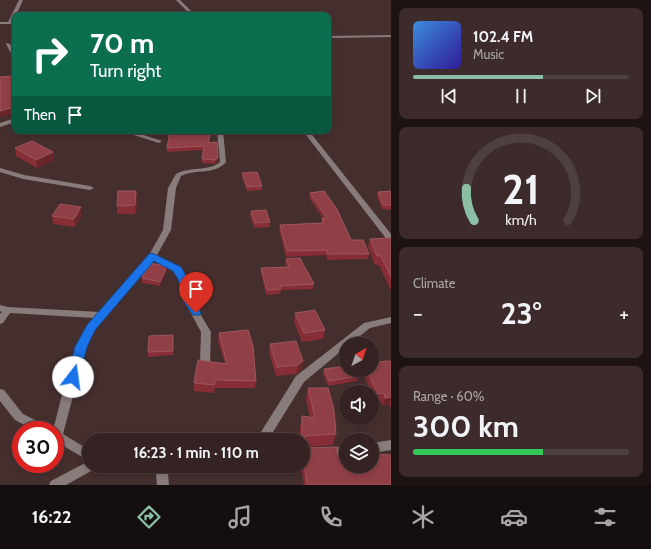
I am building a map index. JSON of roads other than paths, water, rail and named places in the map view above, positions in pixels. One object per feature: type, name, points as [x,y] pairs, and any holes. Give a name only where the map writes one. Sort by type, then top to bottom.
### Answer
[{"type":"street","points":[[15,12],[21,0]]},
{"type":"street","points":[[178,0],[184,0]]},
{"type":"street","points":[[178,0],[190,12]]},
{"type":"street","points":[[0,23],[10,23],[12,19]]},
{"type":"street","points":[[331,37],[391,36]]},
{"type":"street","points":[[8,44],[12,51]]},
{"type":"street","points":[[0,125],[12,121]]},
{"type":"street","points":[[134,134],[159,141]]},
{"type":"street","points":[[60,421],[81,347],[91,328],[152,256],[167,230],[172,188],[178,175],[190,169],[215,168],[222,162],[220,134]]},
{"type":"street","points":[[308,134],[391,239]]},
{"type":"street","points":[[0,170],[23,178],[90,188]]},
{"type":"street","points":[[152,256],[177,269],[180,274],[189,302],[206,332],[205,363]]},
{"type":"street","points":[[0,321],[4,309],[102,315]]},
{"type":"street","points":[[266,433],[300,379],[367,326],[391,320]]},
{"type":"street","points":[[0,393],[19,417],[27,421]]},
{"type":"street","points":[[64,441],[82,452]]},
{"type":"street","points":[[379,447],[391,445]]},
{"type":"street","points":[[317,453],[339,451]]},
{"type":"street","points":[[55,485],[82,470]]},
{"type":"street","points":[[162,473],[163,485]]}]
